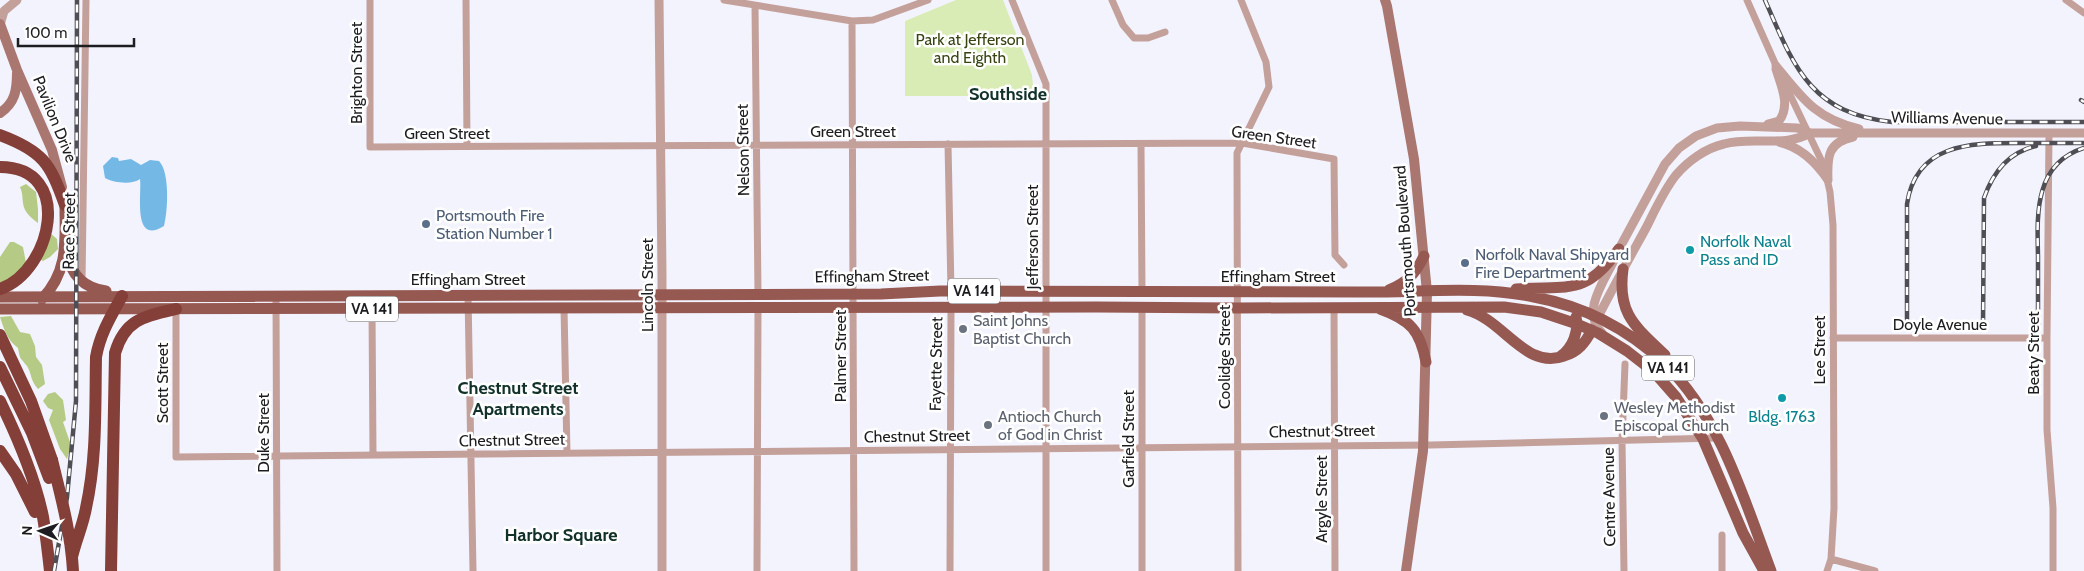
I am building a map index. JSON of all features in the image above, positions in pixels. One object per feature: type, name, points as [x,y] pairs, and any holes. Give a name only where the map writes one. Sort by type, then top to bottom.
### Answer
[{"type":"highway","points":[[0,135],[36,151],[54,176],[65,205]]},
{"type":"highway","points":[[0,167],[11,167],[24,171],[36,179],[44,190],[48,203],[48,217],[41,245],[26,270],[16,281],[0,289]]},
{"type":"highway","points":[[70,571],[84,518],[92,477],[98,344],[122,296]]},
{"type":"highway","points":[[111,571],[115,354],[124,332],[136,321],[153,314],[176,309]]},
{"type":"highway","points":[[0,335],[28,395],[52,460],[65,511],[70,571]]},
{"type":"highway","points":[[0,367],[32,433],[49,478],[63,532],[70,571]]},
{"type":"highway","points":[[0,402],[20,445],[43,517],[50,571]]},
{"type":"highway","points":[[0,451],[26,492],[48,555]]},
{"type":"main road","name":"Portsmouth Boulevard","points":[[1384,0],[1387,6],[1412,150],[1427,292],[1423,444],[1406,571]]},
{"type":"main road","name":"Pavilion Drive","points":[[0,24],[17,70],[52,150],[60,177],[65,205],[65,239],[58,278],[32,309]]},
{"type":"main road","points":[[0,113],[13,99],[17,90],[17,70]]},
{"type":"main road","points":[[65,239],[68,261],[73,272],[82,282],[94,289],[140,296]]},
{"type":"main road","points":[[1495,291],[1568,287],[1584,283],[1604,270],[1619,249]]},
{"type":"main road","points":[[1383,293],[1401,285],[1411,277],[1424,256]]},
{"type":"main road","points":[[1623,269],[1621,292],[1628,314],[1641,331],[1667,357],[1695,400]]},
{"type":"main road","name":"Effingham Street","points":[[0,297],[854,294],[951,291],[1383,293],[1495,291],[1536,297],[1570,306],[1594,322],[1610,340],[1640,361],[1666,385],[1686,411],[1703,439]]},
{"type":"main road","points":[[1372,306],[1394,314],[1408,323],[1420,340],[1426,362]]},
{"type":"main road","points":[[1447,306],[1469,310],[1483,316],[1536,357],[1548,360],[1579,349],[1594,322]]},
{"type":"main road","points":[[1558,358],[1570,346],[1577,324],[1576,315],[1570,306]]},
{"type":"main road","name":"Effingham Street","points":[[0,309],[1504,307],[1527,309],[1577,324],[1594,322],[1618,328],[1653,354],[1674,373],[1706,415],[1718,438]]},
{"type":"main road","name":"VA 141","points":[[1718,438],[1743,496],[1771,571]]},
{"type":"main road","name":"VA 141","points":[[1703,439],[1743,533],[1764,571]]},
{"type":"street","points":[[0,24],[4,11],[17,0]]},
{"type":"street","name":"Race Street","points":[[82,282],[86,0]]},
{"type":"street","name":"Brighton Street","points":[[370,0],[370,147]]},
{"type":"street","points":[[466,0],[467,146]]},
{"type":"street","name":"Lincoln Street","points":[[659,0],[663,570]]},
{"type":"street","points":[[724,0],[852,21],[874,20],[928,0]]},
{"type":"street","name":"Jefferson Street","points":[[1012,0],[1046,84],[1046,571]]},
{"type":"street","points":[[1112,0],[1123,25],[1134,38],[1148,38],[1165,32]]},
{"type":"street","name":"Coolidge Street","points":[[1238,571],[1237,153],[1268,87],[1266,62],[1242,0]]},
{"type":"street","name":"Lee Street","points":[[1747,0],[1776,66],[1810,133],[1828,180],[1833,225],[1834,508],[1831,559],[1827,571]]},
{"type":"street","points":[[2066,0],[2084,12]]},
{"type":"street","name":"Nelson Street","points":[[755,6],[758,294]]},
{"type":"street","name":"Palmer Street","points":[[852,21],[854,571]]},
{"type":"street","points":[[1755,126],[1776,122],[1784,112],[1785,99],[1776,66]]},
{"type":"street","points":[[1776,66],[1806,103],[1818,113],[1839,124],[1875,132]]},
{"type":"street","name":"Williams Avenue","points":[[1594,322],[1594,303],[1614,265],[1619,249],[1665,164],[1679,148],[1696,136],[1708,131],[1727,127],[1755,126],[1798,128],[1810,133],[2084,133]]},
{"type":"street","points":[[1828,180],[1829,154],[1836,144],[1843,139],[1875,132]]},
{"type":"street","name":"Williams Avenue","points":[[1594,322],[1666,190],[1688,162],[1724,143],[1799,139],[1810,133]]},
{"type":"street","name":"Beaty Street","points":[[2049,134],[2047,430],[2053,508],[2053,571]]},
{"type":"street","points":[[1774,141],[1789,145],[1806,156],[1820,167],[1828,180]]},
{"type":"street","name":"Green Street","points":[[370,147],[1242,143],[1334,159],[1335,255],[1344,265]]},
{"type":"street","points":[[948,144],[951,291]]},
{"type":"street","points":[[1141,144],[1142,292]]},
{"type":"street","name":"Duke Street","points":[[276,295],[277,571]]},
{"type":"street","points":[[468,295],[472,571]]},
{"type":"street","name":"Fayette Street","points":[[950,571],[951,307]]},
{"type":"street","name":"Argyle Street","points":[[1334,307],[1335,571]]},
{"type":"street","points":[[564,308],[567,453]]},
{"type":"street","points":[[757,571],[758,308]]},
{"type":"street","name":"Garfield Street","points":[[1142,308],[1142,571]]},
{"type":"street","name":"Scott Street","points":[[176,309],[176,457]]},
{"type":"street","points":[[372,309],[373,455]]},
{"type":"street","name":"Doyle Avenue","points":[[1833,338],[2047,338]]},
{"type":"street","name":"Centre Avenue","points":[[1624,571],[1622,441],[1625,364]]},
{"type":"street","name":"Chestnut Street","points":[[176,457],[1423,444],[1718,438]]},
{"type":"street","points":[[1722,535],[1722,571]]},
{"type":"street","points":[[1831,559],[1875,571]]},
{"type":"green space","name":"Park at Jefferson and Eighth","points":[[956,0],[1003,0],[1032,75],[1034,96],[905,96],[905,21]]},
{"type":"green space","points":[[26,184],[36,192],[38,223],[28,215],[24,206],[20,187]]},
{"type":"green space","points":[[49,232],[57,239],[58,249],[43,261],[38,258]]},
{"type":"green space","points":[[10,242],[23,247],[26,263],[20,271],[0,286],[0,257]]},
{"type":"green space","points":[[11,316],[20,332],[30,334],[35,346],[36,357],[42,365],[45,384],[38,389],[27,366],[19,355],[18,348],[6,334],[0,317]]},
{"type":"green space","points":[[55,392],[63,400],[66,420],[63,422],[71,445],[67,459],[60,449],[49,420],[53,410],[48,408],[43,401],[48,394]]},
{"type":"water","points":[[112,157],[118,158],[119,161],[131,159],[141,165],[150,160],[159,161],[163,166],[167,202],[164,226],[154,230],[147,229],[143,224],[140,206],[140,179],[123,183],[105,178],[103,166]]},
{"type":"railway","points":[[54,571],[67,497],[76,401],[77,0]]},
{"type":"railway","points":[[1765,0],[1796,66],[1823,97],[1842,109],[1864,117],[1892,122],[2084,122]]},
{"type":"railway","points":[[1907,327],[1907,204],[1912,184],[1921,169],[1933,158],[1964,146],[2000,143],[2084,143]]},
{"type":"railway","points":[[1983,326],[1984,198],[1992,180],[2003,164],[2018,153],[2036,146]]},
{"type":"railway","points":[[2038,326],[2038,224],[2042,192],[2047,178],[2056,166],[2068,156],[2084,148]]},
{"type":"place","name":"Portsmouth Fire Station Number 1","points":[[426,224]]},
{"type":"place","name":"Norfolk Naval Pass and ID","points":[[1690,250]]},
{"type":"place","name":"Norfolk Naval Shipyard Fire Department","points":[[1465,263]]},
{"type":"place","name":"Saint Johns Baptist Church","points":[[963,329]]},
{"type":"place","name":"Bldg. 1763","points":[[1782,398]]},
{"type":"place","name":"Wesley Methodist Episcopal Church","points":[[1604,416]]},
{"type":"place","name":"Antioch Church of God in Christ","points":[[988,425]]},
{"type":"district","name":"Southside","points":[[1008,94]]},
{"type":"district","name":"Chestnut Street Apartments","points":[[518,398]]},
{"type":"district","name":"Harbor Square","points":[[561,535]]}]
